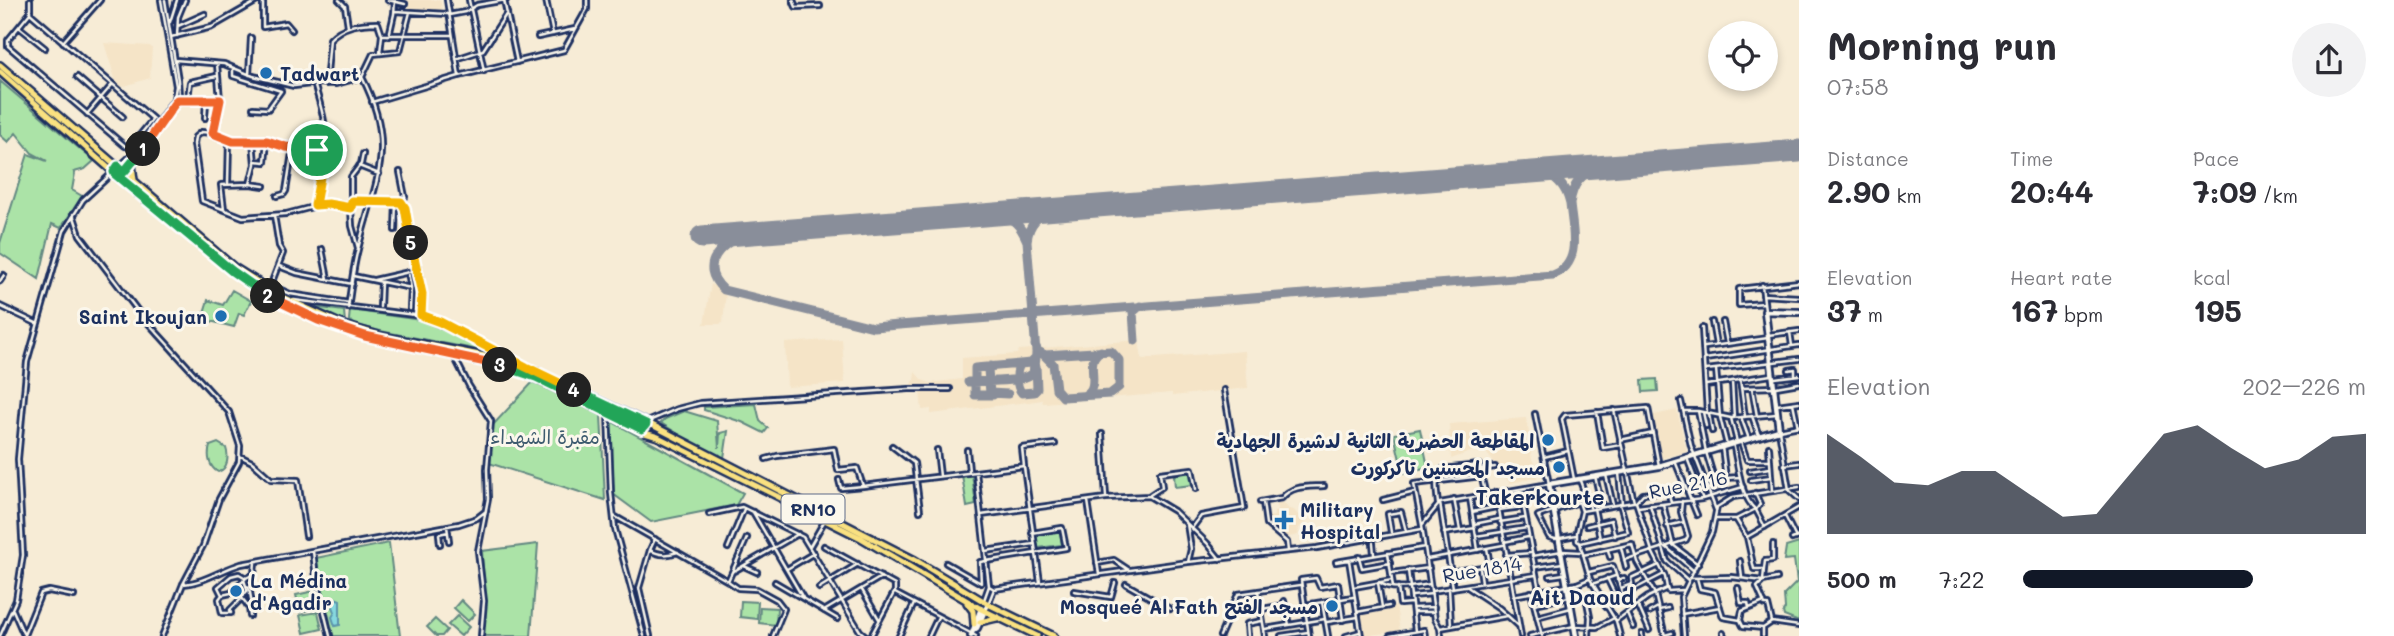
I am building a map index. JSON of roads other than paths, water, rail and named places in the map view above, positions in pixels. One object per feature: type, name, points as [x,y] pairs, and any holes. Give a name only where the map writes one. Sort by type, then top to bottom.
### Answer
[{"type":"main road","name":"RN10","points":[[0,65],[115,173],[124,172],[234,267],[267,289],[344,325],[366,332],[495,358],[526,367],[648,427],[825,520],[896,558],[983,610],[1037,636]]},
{"type":"main road","name":"RN10","points":[[0,72],[232,271],[272,298],[318,320],[365,336],[512,368],[608,412],[659,430],[915,560],[986,603],[1054,636]]},
{"type":"main road","points":[[132,164],[134,180]]},
{"type":"main road","points":[[965,600],[973,611],[974,631]]},
{"type":"main road","points":[[974,631],[989,619],[999,618]]},
{"type":"street","points":[[30,0],[30,13],[8,40],[8,46],[128,148],[153,119]]},
{"type":"street","points":[[63,42],[100,0]]},
{"type":"street","points":[[124,172],[177,100],[179,87],[163,0]]},
{"type":"street","points":[[0,636],[13,610],[23,555],[18,459],[27,362],[36,323],[64,231],[73,214],[87,196],[133,154],[174,99],[176,91],[163,0]]},
{"type":"street","points":[[169,25],[177,0]]},
{"type":"street","points":[[177,36],[178,17],[185,0]]},
{"type":"street","points":[[246,0],[248,5]]},
{"type":"street","points":[[171,37],[212,27],[259,0],[263,27],[286,23],[292,30]]},
{"type":"street","points":[[339,0],[345,6],[348,26]]},
{"type":"street","points":[[391,0],[405,4]]},
{"type":"street","points":[[389,36],[395,10],[391,0]]},
{"type":"street","points":[[447,0],[459,76]]},
{"type":"street","points":[[469,0],[484,71]]},
{"type":"street","points":[[395,10],[449,15],[471,10],[477,5],[505,0],[517,62]]},
{"type":"street","points":[[546,0],[553,34]]},
{"type":"street","points":[[372,102],[459,76],[564,50],[587,9],[587,0]]},
{"type":"street","points":[[793,0],[796,7],[820,6]]},
{"type":"street","points":[[349,306],[358,248],[379,174],[382,141],[362,77],[372,56],[380,52],[400,52],[410,12]]},
{"type":"street","points":[[30,13],[158,123]]},
{"type":"street","points":[[456,59],[480,52],[507,13]]},
{"type":"street","points":[[178,26],[205,14]]},
{"type":"street","points":[[326,84],[330,38],[348,26],[378,23],[382,35],[380,52]]},
{"type":"street","points":[[19,27],[45,48]]},
{"type":"street","points":[[538,37],[576,29]]},
{"type":"street","points":[[382,35],[451,35]]},
{"type":"street","points":[[249,75],[251,38]]},
{"type":"street","points":[[175,60],[216,63],[249,75],[298,87],[314,83],[345,82],[362,77]]},
{"type":"street","points":[[213,133],[220,100],[216,63]]},
{"type":"street","points":[[233,68],[233,76],[281,91]]},
{"type":"street","points":[[77,76],[123,117]]},
{"type":"street","points":[[188,100],[190,82],[218,76]]},
{"type":"street","points":[[314,83],[324,122],[317,150],[322,166],[315,205]]},
{"type":"street","points":[[87,114],[112,85]]},
{"type":"street","points":[[253,108],[268,109],[284,85]]},
{"type":"street","points":[[177,100],[220,100]]},
{"type":"street","points":[[205,118],[206,100]]},
{"type":"street","points":[[317,150],[267,141],[229,140],[213,133],[201,132],[195,137],[197,175],[202,201],[243,217],[286,214],[315,205],[351,208]]},
{"type":"street","points":[[228,183],[229,140]]},
{"type":"street","points":[[250,184],[255,161],[253,141]]},
{"type":"street","points":[[255,161],[265,162],[267,141]]},
{"type":"street","points":[[277,195],[286,191],[293,146]]},
{"type":"street","points":[[358,248],[352,226],[352,174],[359,166],[363,154]]},
{"type":"street","points":[[322,166],[330,168]]},
{"type":"street","points":[[359,166],[379,174]]},
{"type":"street","points":[[352,201],[399,202],[405,197],[400,172]]},
{"type":"street","points":[[225,210],[220,187],[228,183],[264,186]]},
{"type":"street","points":[[395,230],[399,202]]},
{"type":"street","points":[[399,202],[405,208],[412,253],[418,270],[422,294],[421,315]]},
{"type":"street","points":[[73,214],[80,234],[141,314],[229,412],[240,446],[240,456],[216,506],[203,545],[183,584],[162,636]]},
{"type":"street","points":[[273,279],[283,253],[279,246],[274,215]]},
{"type":"street","points":[[322,249],[328,279]]},
{"type":"street","points":[[279,266],[297,273],[352,284]]},
{"type":"street","points":[[374,280],[418,270]]},
{"type":"street","points":[[408,272],[411,288],[410,309]]},
{"type":"street","points":[[0,281],[4,275]]},
{"type":"street","points":[[353,276],[411,288]]},
{"type":"street","points":[[380,307],[382,282]]},
{"type":"street","points":[[1764,303],[1738,303],[1739,289],[1799,282]]},
{"type":"street","points":[[1762,285],[1784,465],[1789,489],[1799,499]]},
{"type":"street","points":[[267,289],[271,286],[290,294],[349,306]]},
{"type":"street","points":[[1763,295],[1799,297]]},
{"type":"street","points":[[282,297],[421,315],[440,322],[526,367]]},
{"type":"street","points":[[0,306],[36,323]]},
{"type":"street","points":[[1765,311],[1799,312]]},
{"type":"street","points":[[1712,322],[1716,345]]},
{"type":"street","points":[[1723,322],[1727,344]]},
{"type":"street","points":[[1702,328],[1706,370],[1706,426]]},
{"type":"street","points":[[1704,347],[1799,331]]},
{"type":"street","points":[[1790,332],[1792,346]]},
{"type":"street","points":[[1705,359],[1799,345]]},
{"type":"street","points":[[453,355],[491,421],[486,511],[478,551],[484,601],[481,636]]},
{"type":"street","points":[[1706,370],[1799,359]]},
{"type":"street","points":[[1716,369],[1720,417],[1732,444],[1745,494],[1765,527]]},
{"type":"street","points":[[1706,385],[1740,379],[1797,375],[1795,369],[1789,370]]},
{"type":"street","points":[[1740,379],[1743,417],[1749,439]]},
{"type":"street","points":[[1731,381],[1732,444],[1726,478],[1741,477]]},
{"type":"street","points":[[1741,388],[1799,383]]},
{"type":"street","points":[[1751,387],[1757,416]]},
{"type":"street","points":[[648,427],[662,416],[701,403],[909,388],[950,389]]},
{"type":"street","points":[[1192,528],[1201,516],[1244,508],[1224,390]]},
{"type":"street","points":[[1681,401],[1694,456],[1716,510]]},
{"type":"street","points":[[1777,405],[1799,402]]},
{"type":"street","points":[[989,586],[994,589],[1288,551],[1406,531],[1422,527],[1439,504],[1454,499],[1659,466],[1798,426],[1793,403]]},
{"type":"street","points":[[1600,539],[1593,508],[1576,478],[1562,417],[1648,408],[1659,466]]},
{"type":"street","points":[[1614,410],[1626,472],[1652,551],[1664,574],[1667,588],[1670,591],[1684,590]]},
{"type":"street","points":[[1684,411],[1733,418],[1779,414]]},
{"type":"street","points":[[1698,411],[1716,485],[1708,489]]},
{"type":"street","points":[[608,412],[614,527],[644,636]]},
{"type":"street","points":[[1597,412],[1603,447],[1621,445]]},
{"type":"street","points":[[1706,413],[1712,431]]},
{"type":"street","points":[[1535,414],[1576,636]]},
{"type":"street","points":[[659,430],[662,416]]},
{"type":"street","points":[[1752,416],[1759,436]]},
{"type":"street","points":[[1620,440],[1653,433]]},
{"type":"street","points":[[1102,434],[1106,498]]},
{"type":"street","points":[[1040,582],[1022,448],[1055,444]]},
{"type":"street","points":[[1732,444],[1747,460],[1770,460]]},
{"type":"street","points":[[892,446],[914,463],[920,511]]},
{"type":"street","points":[[1769,447],[1772,491]]},
{"type":"street","points":[[766,459],[834,449],[838,471],[857,468],[863,485]]},
{"type":"street","points":[[937,450],[940,476]]},
{"type":"street","points":[[967,450],[969,473]]},
{"type":"street","points":[[1544,457],[1568,451]]},
{"type":"street","points":[[240,456],[252,462],[271,479],[298,479],[306,536]]},
{"type":"street","points":[[1687,457],[1702,499]]},
{"type":"street","points":[[1675,461],[1696,515]]},
{"type":"street","points":[[1784,465],[1799,463]]},
{"type":"street","points":[[1451,626],[1450,572],[1436,482],[1443,469],[1478,465],[1485,494]]},
{"type":"street","points":[[839,480],[841,488],[1024,466]]},
{"type":"street","points":[[1480,469],[1495,467]]},
{"type":"street","points":[[1750,471],[1770,468]]},
{"type":"street","points":[[1149,496],[1162,487],[1160,473],[1192,469],[1196,489]]},
{"type":"street","points":[[975,472],[989,586],[986,603]]},
{"type":"street","points":[[1712,474],[1718,472]]},
{"type":"street","points":[[1580,543],[1628,531],[1621,504],[1619,473]]},
{"type":"street","points":[[1606,475],[1613,505]]},
{"type":"street","points":[[1441,636],[1434,612],[1415,484],[1482,476]]},
{"type":"street","points":[[1595,476],[1602,507]]},
{"type":"street","points":[[1751,480],[1771,477]]},
{"type":"street","points":[[1288,551],[1287,542],[1266,524],[1262,502],[1282,498],[1297,487],[1324,486]]},
{"type":"street","points":[[1684,636],[1680,601],[1712,532],[1719,505],[1745,494],[1799,487]]},
{"type":"street","name":"Rue 2116","points":[[1637,508],[1702,499],[1743,488]]},
{"type":"street","points":[[1582,511],[1635,502],[1643,494],[1668,491],[1671,502]]},
{"type":"street","points":[[1382,500],[1415,492]]},
{"type":"street","points":[[1496,492],[1521,636]]},
{"type":"street","points":[[1715,519],[1737,519],[1755,510],[1760,504],[1755,493]]},
{"type":"street","points":[[1643,494],[1645,506]]},
{"type":"street","points":[[981,515],[1106,498],[1149,496],[1167,506],[1192,528],[1220,559]]},
{"type":"street","points":[[1470,496],[1478,550]]},
{"type":"street","points":[[1454,499],[1460,530]]},
{"type":"street","points":[[1088,501],[1099,575]]},
{"type":"street","points":[[1625,560],[1685,541],[1688,536],[1681,512],[1682,501]]},
{"type":"street","points":[[1577,535],[1548,537],[1538,518],[1579,502],[1582,511],[1578,542],[1592,584],[1615,620],[1620,636]]},
{"type":"street","points":[[1663,503],[1673,545],[1698,564]]},
{"type":"street","points":[[1650,505],[1669,563],[1690,580]]},
{"type":"street","points":[[1472,512],[1522,507],[1539,590]]},
{"type":"street","points":[[1747,537],[1799,507]]},
{"type":"street","points":[[727,548],[745,508]]},
{"type":"street","points":[[709,514],[745,508],[798,534],[810,546],[860,631],[869,636],[894,593],[895,585],[824,546]]},
{"type":"street","points":[[1795,509],[1799,515]]},
{"type":"street","points":[[183,584],[198,582],[224,569],[255,562],[472,520],[486,511]]},
{"type":"street","points":[[753,512],[803,598]]},
{"type":"street","points":[[1392,534],[1388,514],[1401,512],[1406,531]]},
{"type":"street","points":[[1785,515],[1796,538]]},
{"type":"street","points":[[613,516],[738,588],[753,587],[782,604],[784,609],[773,636]]},
{"type":"street","points":[[1444,533],[1500,520],[1526,518]]},
{"type":"street","points":[[1737,519],[1747,537],[1754,570],[1764,569]]},
{"type":"street","points":[[810,546],[825,520]]},
{"type":"street","points":[[1587,526],[1611,520],[1615,536]]},
{"type":"street","points":[[1667,526],[1684,522]]},
{"type":"street","points":[[614,527],[627,524]]},
{"type":"street","points":[[1187,524],[1191,549],[1188,562]]},
{"type":"street","points":[[447,526],[449,541]]},
{"type":"street","points":[[947,563],[981,583],[980,562],[1066,548],[1062,528],[1032,533]]},
{"type":"street","points":[[1476,536],[1527,528]]},
{"type":"street","points":[[440,544],[439,534],[448,532]]},
{"type":"street","points":[[734,571],[798,534]]},
{"type":"street","points":[[1427,559],[1488,548],[1529,537]]},
{"type":"street","points":[[650,636],[639,588],[655,538]]},
{"type":"street","points":[[728,581],[747,538]]},
{"type":"street","points":[[1373,543],[1378,566]]},
{"type":"street","points":[[985,551],[1034,544]]},
{"type":"street","points":[[1506,555],[1562,551],[1583,554],[1631,544],[1654,594],[1665,635],[1672,633]]},
{"type":"street","points":[[1772,622],[1768,605],[1757,587],[1763,581],[1765,561],[1773,560],[1773,544]]},
{"type":"street","points":[[1336,562],[1425,547]]},
{"type":"street","points":[[1621,547],[1626,567]]},
{"type":"street","points":[[1664,547],[1694,571]]},
{"type":"street","points":[[1488,548],[1490,566]]},
{"type":"street","points":[[650,550],[659,555],[678,552]]},
{"type":"street","points":[[1608,550],[1610,557]]},
{"type":"street","points":[[313,551],[316,578],[330,636]]},
{"type":"street","points":[[1388,552],[1392,580],[1401,604],[1412,603]]},
{"type":"street","points":[[786,569],[814,553]]},
{"type":"street","points":[[1359,557],[1362,568],[1390,564]]},
{"type":"street","points":[[1346,636],[1361,634],[1349,559]]},
{"type":"street","points":[[1097,563],[1114,560],[1129,570]]},
{"type":"street","points":[[1740,561],[1742,579]]},
{"type":"street","points":[[222,595],[218,587],[231,576],[239,574],[245,579],[247,591],[230,610],[232,613],[222,613],[219,599],[222,595],[231,593],[245,579],[256,571],[255,562]]},
{"type":"street","points":[[1450,572],[1507,563]]},
{"type":"street","points":[[1535,567],[1563,563]]},
{"type":"street","points":[[819,588],[858,564]]},
{"type":"street","points":[[1620,588],[1632,584],[1630,578],[1659,565]]},
{"type":"street","points":[[744,566],[757,572]]},
{"type":"street","points":[[1588,572],[1614,567],[1620,588],[1632,609]]},
{"type":"street","points":[[1391,573],[1429,568]]},
{"type":"street","points":[[1480,568],[1482,583]]},
{"type":"street","points":[[1408,570],[1415,631]]},
{"type":"street","points":[[1550,576],[1565,574]]},
{"type":"street","points":[[1606,607],[1664,574]]},
{"type":"street","name":"Rue 1814","points":[[1412,596],[1536,575]]},
{"type":"street","points":[[824,611],[881,577]]},
{"type":"street","points":[[1220,636],[1236,596],[1317,578],[1320,587],[1338,584],[1343,620]]},
{"type":"street","points":[[1592,584],[1607,578],[1624,578]]},
{"type":"street","points":[[1607,578],[1617,599]]},
{"type":"street","points":[[1696,578],[1700,589],[1715,592],[1723,617],[1740,620]]},
{"type":"street","points":[[1690,580],[1763,581],[1777,578]]},
{"type":"street","points":[[1513,596],[1590,579]]},
{"type":"street","points":[[1353,587],[1392,580]]},
{"type":"street","points":[[775,582],[838,619]]},
{"type":"street","points":[[1281,636],[1309,634],[1301,582]]},
{"type":"street","points":[[1379,582],[1382,586],[1396,587],[1431,584]]},
{"type":"street","points":[[1379,582],[1382,607]]},
{"type":"street","points":[[1074,591],[1111,597],[1115,583]]},
{"type":"street","points":[[1126,583],[1170,609]]},
{"type":"street","points":[[246,586],[249,587],[252,604],[246,604]]},
{"type":"street","points":[[1466,586],[1519,626]]},
{"type":"street","points":[[1530,636],[1574,626],[1597,627],[1615,620],[1667,588]]},
{"type":"street","points":[[1738,588],[1741,603],[1748,603],[1749,608]]},
{"type":"street","points":[[894,593],[939,617],[974,631],[994,589]]},
{"type":"street","points":[[862,590],[880,619]]},
{"type":"street","points":[[1258,591],[1265,636]]},
{"type":"street","points":[[1531,592],[1541,634]]},
{"type":"street","points":[[25,635],[41,593],[74,596]]},
{"type":"street","points":[[1589,636],[1590,617],[1587,602],[1598,594]]},
{"type":"street","points":[[1305,605],[1355,596]]},
{"type":"street","points":[[1534,604],[1569,597]]},
{"type":"street","points":[[242,598],[250,616]]},
{"type":"street","points":[[1227,602],[1233,603]]},
{"type":"street","points":[[1322,602],[1328,636]]},
{"type":"street","points":[[1764,602],[1741,612],[1740,620],[1743,626],[1763,628],[1772,622],[1799,626]]},
{"type":"street","points":[[1230,611],[1285,603],[1289,625]]},
{"type":"street","points":[[899,636],[914,604]]},
{"type":"street","points":[[1638,605],[1649,630]]},
{"type":"street","points":[[1357,612],[1388,606]]},
{"type":"street","points":[[1413,610],[1434,607]]},
{"type":"street","points":[[1681,614],[1720,607]]},
{"type":"street","points":[[1537,617],[1571,608]]},
{"type":"street","points":[[1649,612],[1668,608]]},
{"type":"street","points":[[13,610],[25,635]]},
{"type":"street","points":[[1413,610],[1434,612]]},
{"type":"street","points":[[1627,613],[1633,627]]},
{"type":"street","points":[[1440,628],[1507,616]]},
{"type":"street","points":[[929,636],[939,617]]},
{"type":"street","points":[[1265,629],[1358,617]]},
{"type":"street","points":[[1645,621],[1650,619]]},
{"type":"street","points":[[1247,636],[1247,624],[1263,620]]},
{"type":"street","points":[[1663,623],[1670,622]]},
{"type":"street","points":[[1763,628],[1763,636]]},
{"type":"street","points":[[1390,636],[1423,630],[1425,636]]},
{"type":"water","points":[[335,598],[340,600],[340,625],[335,626],[332,604]]},
{"type":"place","name":"Tadwart","points":[[266,73]]},
{"type":"place","name":"Saint Ikoujan","points":[[221,316]]},
{"type":"place","name":"المقاطعة الحضرية الثانية لدشيرة الجهادية","points":[[1548,440]]},
{"type":"place","name":"مسجد المحسنين تاكركورت","points":[[1559,467]]},
{"type":"place","name":"Military Hospital","points":[[1284,520]]},
{"type":"place","name":"La Médina d'Agadir","points":[[236,591]]},
{"type":"place","name":"Mosqueé Al Fath مسجد الفتح","points":[[1332,606]]},
{"type":"district","name":"Takerkourte","points":[[1540,496]]},
{"type":"district","name":"Ait Daoud","points":[[1582,596]]},
{"type":"park label","name":"مقبرة الشهداء","points":[[545,436]]}]
